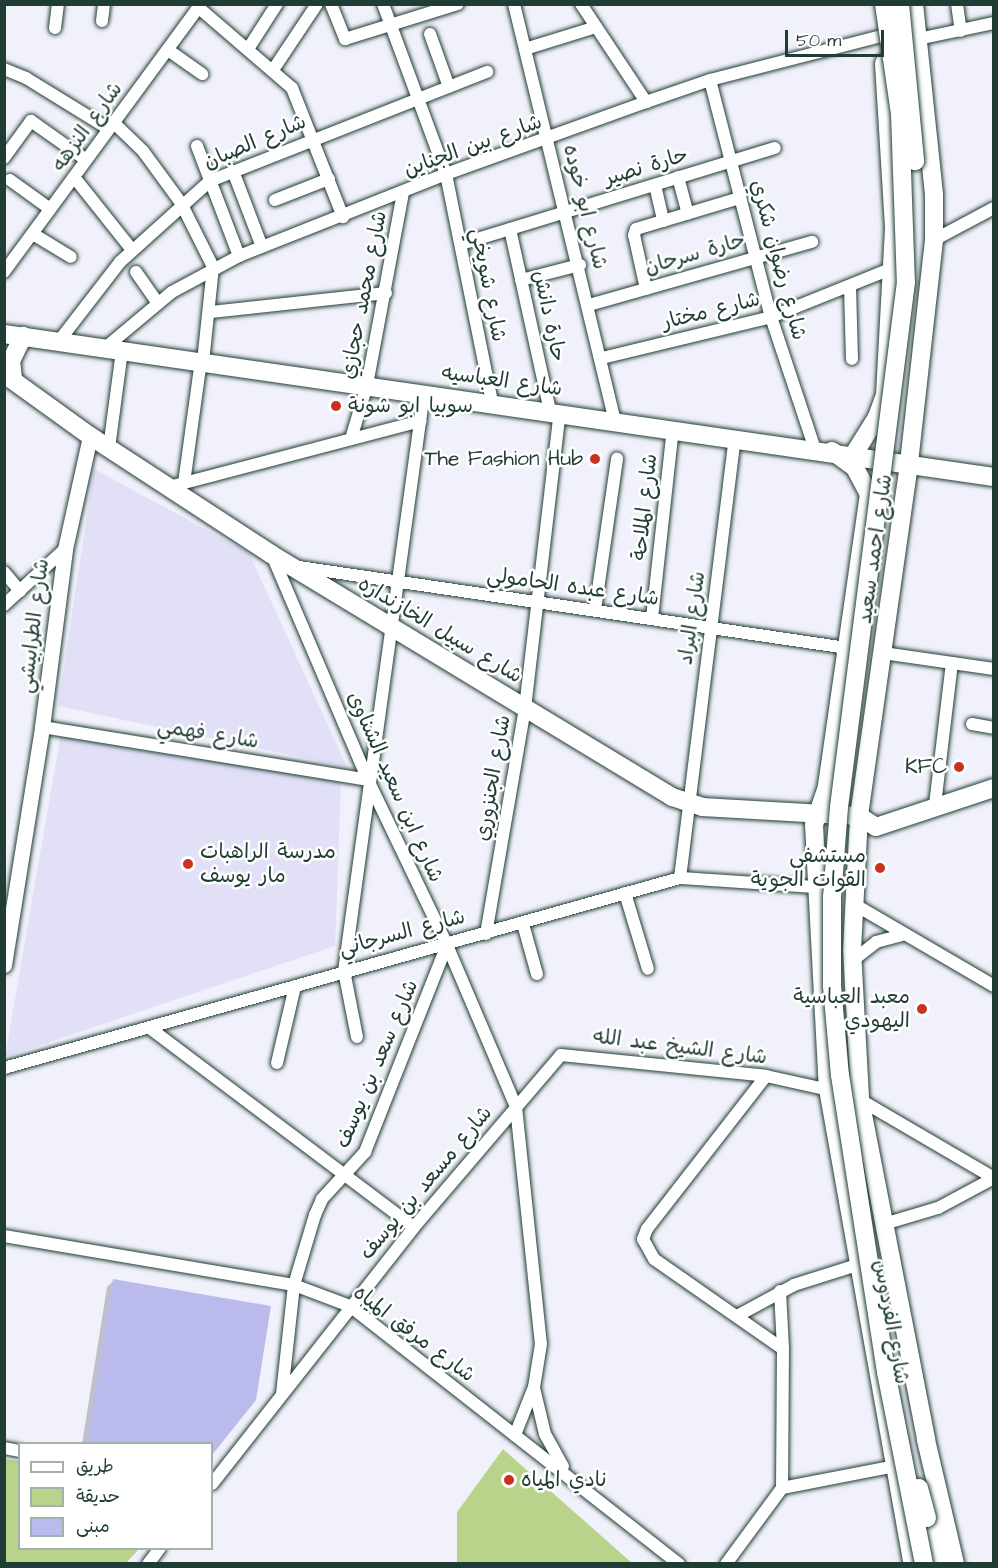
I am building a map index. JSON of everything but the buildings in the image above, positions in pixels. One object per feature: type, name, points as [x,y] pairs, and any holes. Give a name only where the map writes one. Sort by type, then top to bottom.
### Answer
[{"type":"main road","points":[[900,4],[916,172],[914,283],[845,808],[838,897],[838,986],[845,1074],[891,1371],[939,1563]]},
{"type":"main road","points":[[880,21],[895,25],[903,22],[914,4]]},
{"type":"main road","name":"شارع احمد سعيد","points":[[860,1099],[852,961],[852,903],[859,816],[909,464],[934,240],[914,4]]},
{"type":"main road","points":[[880,21],[918,38]]},
{"type":"main road","points":[[880,21],[900,114],[906,282],[838,807],[832,897],[832,986],[840,1075],[886,1372],[924,1563]]},
{"type":"main road","name":"شارع احمد سعيد","points":[[854,454],[877,417],[886,383],[893,268],[892,144],[880,21]]},
{"type":"main road","name":"شارع العباسيه","points":[[4,334],[854,454],[993,477]]},
{"type":"main road","points":[[9,376],[11,361],[23,336]]},
{"type":"main road","name":"شارع سبيل الخازنداره","points":[[9,376],[90,436],[177,485],[271,554],[687,803],[817,815],[859,816]]},
{"type":"main road","points":[[886,383],[903,396],[918,379]]},
{"type":"main road","name":"شارع احمد سعيد","points":[[823,450],[855,468],[869,494],[827,787],[814,829],[828,1089]]},
{"type":"main road","points":[[859,816],[876,827],[935,805],[993,788]]},
{"type":"main road","name":"شارع الفردوس","points":[[828,1089],[857,1265],[913,1563]]},
{"type":"main road","name":"شارع الفردوس","points":[[860,1099],[955,1563]]},
{"type":"street","points":[[55,28],[58,4]]},
{"type":"street","points":[[102,21],[104,4]]},
{"type":"street","points":[[248,49],[278,4]]},
{"type":"street","points":[[273,70],[317,4]]},
{"type":"street","points":[[331,4],[345,39],[458,4]]},
{"type":"street","name":"شارع شويخي","points":[[383,4],[446,174],[492,403]]},
{"type":"street","name":"شارع ابو خوده","points":[[514,4],[590,305],[615,420]]},
{"type":"street","points":[[581,4],[646,102]]},
{"type":"street","points":[[957,4],[961,31]]},
{"type":"street","points":[[200,6],[292,88],[344,217]]},
{"type":"street","name":"شارع النزهه","points":[[4,272],[200,6]]},
{"type":"street","name":"شارع بين الجناين","points":[[114,349],[157,302],[213,267],[344,217],[446,174],[548,140],[646,102],[880,21]]},
{"type":"street","points":[[918,38],[993,23]]},
{"type":"street","points":[[525,49],[596,27]]},
{"type":"street","points":[[430,34],[449,87]]},
{"type":"street","points":[[168,50],[202,74]]},
{"type":"street","points":[[4,69],[26,78],[112,126],[143,151],[181,203],[213,267],[211,312],[177,485],[420,422]]},
{"type":"street","name":"شارع الصبان","points":[[59,341],[94,291],[132,250],[181,203],[210,181],[313,138],[487,72]]},
{"type":"street","name":"شارع رضوان شكري","points":[[710,80],[771,317],[823,450]]},
{"type":"street","points":[[4,158],[31,121],[86,160]]},
{"type":"street","points":[[197,146],[239,256]]},
{"type":"street","name":"حارة نصير","points":[[461,244],[775,148]]},
{"type":"street","points":[[233,171],[262,247]]},
{"type":"street","points":[[74,177],[132,250]]},
{"type":"street","points":[[678,177],[688,214]]},
{"type":"street","points":[[275,200],[329,179]]},
{"type":"street","points":[[10,180],[50,209]]},
{"type":"street","points":[[655,184],[663,221]]},
{"type":"street","name":"شارع محمد حجازي","points":[[351,439],[367,385],[404,192]]},
{"type":"street","points":[[646,288],[634,235],[636,229],[740,198]]},
{"type":"street","points":[[934,240],[993,208]]},
{"type":"street","name":"حارة دانش","points":[[510,228],[555,412]]},
{"type":"street","points":[[33,234],[71,257]]},
{"type":"street","name":"حارة سرحان","points":[[590,305],[812,242]]},
{"type":"street","points":[[521,280],[580,265]]},
{"type":"street","name":"شارع مختار","points":[[602,358],[771,317],[893,268]]},
{"type":"street","points":[[136,272],[157,302]]},
{"type":"street","points":[[850,287],[852,359]]},
{"type":"street","points":[[211,312],[386,293]]},
{"type":"street","points":[[109,448],[114,349]]},
{"type":"street","points":[[357,1037],[344,971],[368,780],[393,627],[424,393]]},
{"type":"street","name":"شارع الجنزوري","points":[[486,934],[525,708],[538,602],[555,412]]},
{"type":"street","name":"شارع الطرابيشي","points":[[4,965],[42,727],[65,549],[90,436]]},
{"type":"street","name":"شارع الملاحة","points":[[652,618],[672,437]]},
{"type":"street","name":"شارع البراد","points":[[680,878],[687,803],[735,437]]},
{"type":"street","points":[[595,610],[617,459]]},
{"type":"street","points":[[4,605],[65,549]]},
{"type":"street","name":"شارع ابن سعيد الشناوى","points":[[271,554],[368,780],[447,945],[516,1107],[539,1304],[541,1344],[534,1387],[515,1435]]},
{"type":"street","name":"شارع عبده الحامولي","points":[[293,567],[710,626],[847,648]]},
{"type":"street","points":[[4,572],[20,591]]},
{"type":"street","points":[[883,653],[993,669]]},
{"type":"street","points":[[935,805],[942,720],[952,663]]},
{"type":"street","points":[[972,724],[993,728]]},
{"type":"street","name":"شارع فهمي","points":[[42,727],[368,780]]},
{"type":"street","name":"شارع السرجاني","points":[[4,1068],[150,1029],[344,971],[523,924],[680,878],[816,886]]},
{"type":"street","points":[[625,893],[648,969]]},
{"type":"street","points":[[852,903],[993,986]]},
{"type":"street","points":[[523,924],[537,974]]},
{"type":"street","points":[[852,961],[876,942],[905,934]]},
{"type":"street","name":"شارع سعد بن يوسف","points":[[282,1396],[294,1285],[322,1199],[346,1176],[365,1152],[447,945]]},
{"type":"street","points":[[277,1063],[295,986]]},
{"type":"street","points":[[150,1029],[414,1227]]},
{"type":"street","name":"شارع الشيخ عبد الله","points":[[516,1107],[552,1061],[571,1054],[766,1076],[828,1089],[860,1099],[993,1178]]},
{"type":"street","points":[[766,1076],[646,1229],[643,1239],[654,1259],[783,1349]]},
{"type":"street","name":"شارع مسعد بن يوسف","points":[[213,1480],[414,1227],[516,1107]]},
{"type":"street","points":[[884,1224],[938,1208],[993,1178]]},
{"type":"street","name":"شارع مرفق المياه","points":[[4,1236],[294,1285],[350,1306],[679,1563]]},
{"type":"street","points":[[737,1316],[780,1291],[857,1265]]},
{"type":"street","points":[[726,1563],[782,1488],[783,1349],[780,1291]]},
{"type":"street","name":"شارع ابن سعيد الشناوى","points":[[534,1387],[545,1434],[570,1476]]},
{"type":"street","points":[[782,1488],[895,1466]]},
{"type":"street","points":[[148,1563],[158,1550]]},
{"type":"shaded area","points":[[94,469],[249,553],[347,767],[58,706]]},
{"type":"shaded area","name":"مدرسة الراهبات مار يوسف","points":[[61,733],[341,782],[335,946],[5,1057]]},
{"type":"green space","name":"نادي المياه","points":[[503,1449],[632,1563],[457,1563],[457,1512]]},
{"type":"green space","points":[[4,1459],[18,1461],[18,1550],[138,1550],[126,1563],[5,1563]]},
{"type":"place","name":"سوبيا ابو شونة","points":[[336,406]]},
{"type":"place","name":"The Fashion Hub","points":[[595,459]]},
{"type":"place","name":"KFC","points":[[959,767]]},
{"type":"place","name":"مدرسة الراهبات مار يوسف","points":[[188,864]]},
{"type":"place","name":"مستشفى القوات الجوية","points":[[880,868]]},
{"type":"place","name":"معبد العباسية اليهودي","points":[[922,1009]]},
{"type":"place","name":"نادي المياه","points":[[509,1480]]}]
